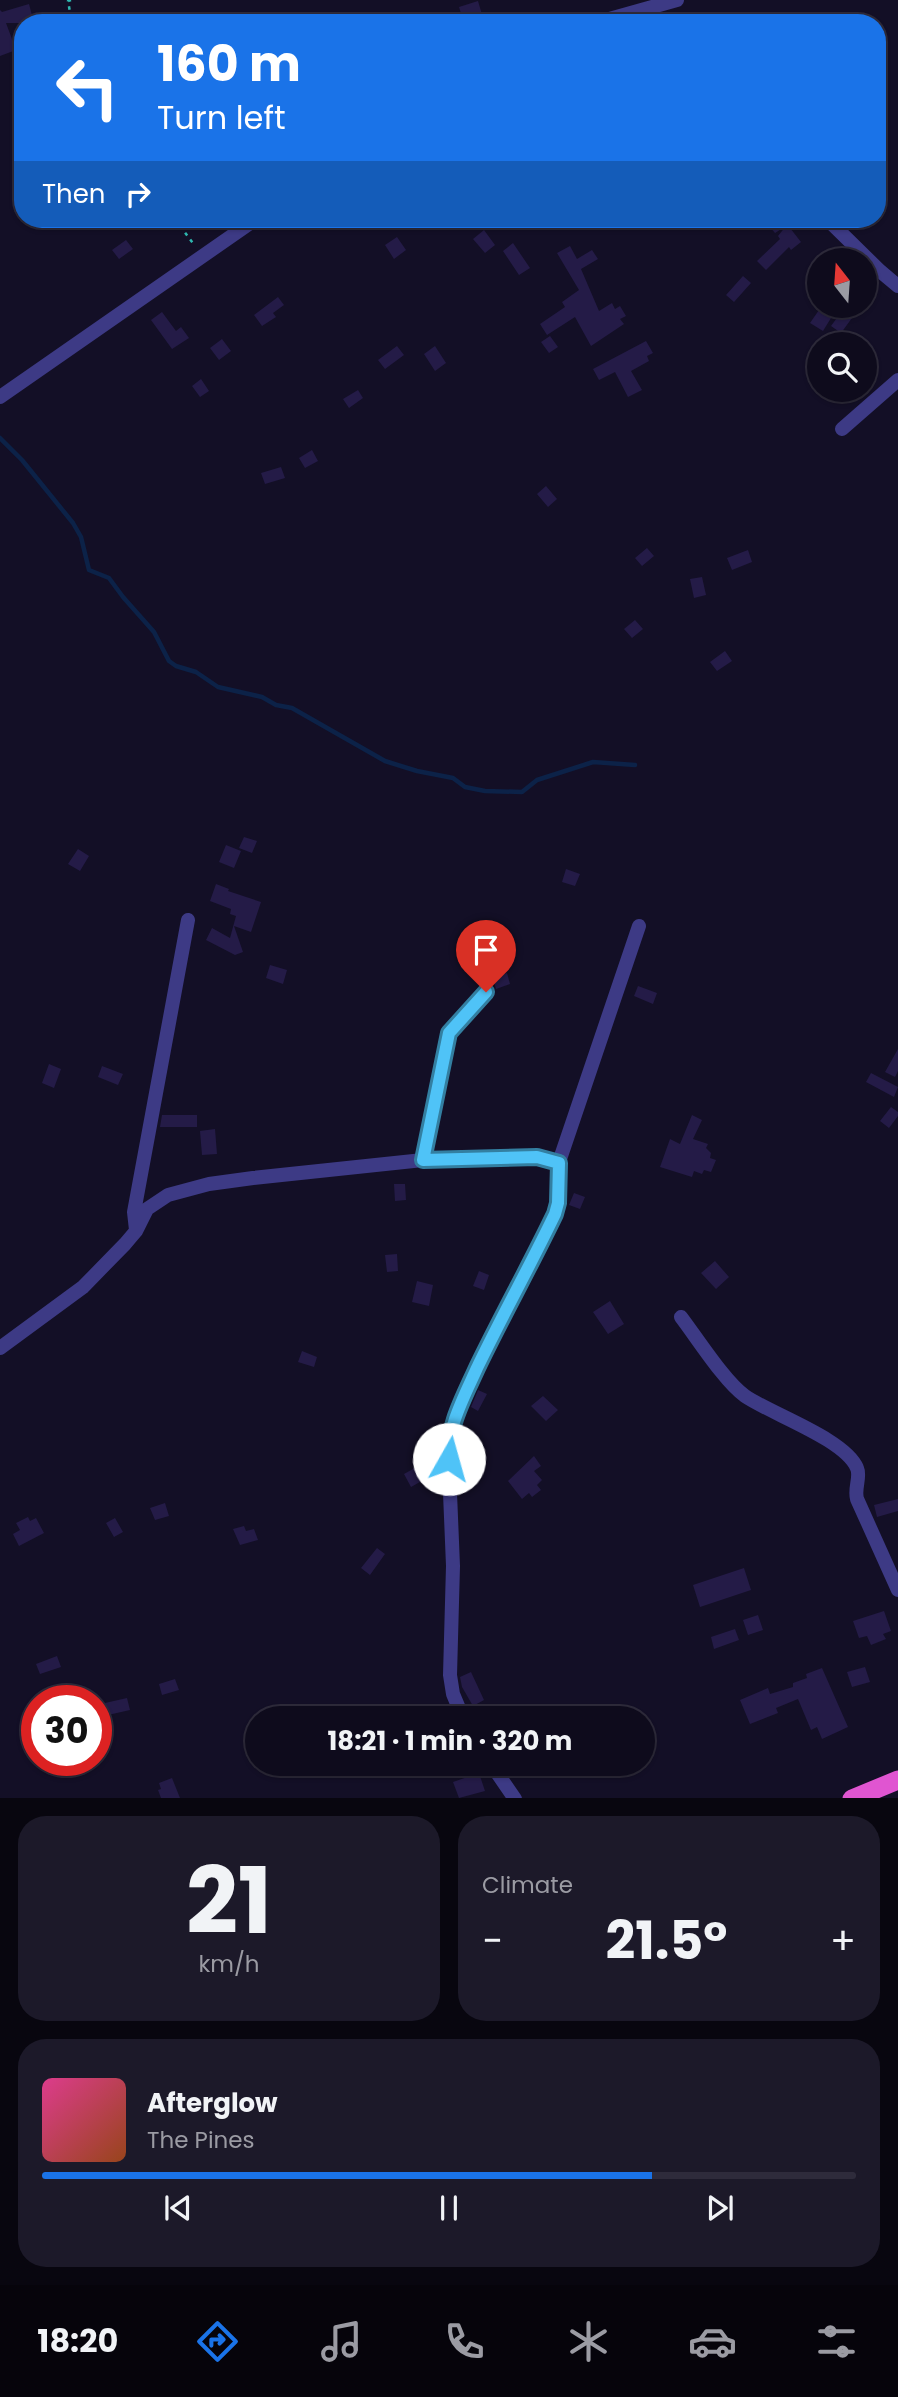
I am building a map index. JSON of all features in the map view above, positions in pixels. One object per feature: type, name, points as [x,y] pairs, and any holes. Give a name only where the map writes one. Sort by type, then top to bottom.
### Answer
[{"type":"highway","points":[[852,1798],[898,1780]]},
{"type":"street","points":[[627,14],[677,0]]},
{"type":"street","points":[[0,397],[243,228]]},
{"type":"street","points":[[836,228],[898,286]]},
{"type":"street","points":[[842,429],[898,380]]},
{"type":"street","points":[[136,1231],[134,1212],[188,920]]},
{"type":"street","points":[[457,1706],[450,1675],[453,1566],[448,1444],[458,1411],[483,1356],[555,1214],[558,1203],[559,1163],[639,926]]},
{"type":"street","points":[[423,1160],[449,1033],[486,992]]},
{"type":"street","points":[[0,1348],[83,1287],[136,1231],[147,1209],[167,1195],[209,1184],[423,1160],[537,1157],[559,1163]]},
{"type":"street","points":[[681,1317],[740,1392],[810,1429],[855,1463],[859,1474],[855,1490],[857,1499],[898,1590]]},
{"type":"street","points":[[499,1776],[515,1798]]},
{"type":"path","points":[[182,228],[203,257]]},
{"type":"building","points":[[478,1],[482,14],[461,14],[459,7]]},
{"type":"building","points":[[29,4],[32,14],[14,14],[14,23],[6,23],[14,51],[0,56],[0,10],[2,12]]},
{"type":"building","points":[[784,228],[790,228],[801,242],[791,250],[789,247],[766,270],[757,261],[780,239],[778,236]]},
{"type":"building","points":[[484,230],[495,245],[485,253],[473,239]]},
{"type":"building","points":[[397,237],[406,250],[394,259],[385,245]]},
{"type":"building","points":[[126,240],[133,249],[119,259],[112,250]]},
{"type":"building","points":[[513,243],[530,268],[519,275],[503,251]]},
{"type":"building","points":[[570,246],[577,259],[592,250],[598,259],[581,269],[599,311],[612,303],[615,309],[620,306],[626,316],[620,319],[624,324],[591,346],[575,317],[547,335],[540,324],[565,307],[562,302],[579,290],[557,253]]},
{"type":"building","points":[[743,276],[751,283],[734,302],[726,295]]},
{"type":"building","points":[[278,297],[284,305],[273,313],[276,317],[262,326],[254,315]]},
{"type":"building","points":[[162,312],[176,331],[181,327],[189,338],[172,349],[151,320]]},
{"type":"building","points":[[813,318],[831,318],[823,331],[810,323]]},
{"type":"building","points":[[837,318],[852,318],[842,332],[831,326]]},
{"type":"building","points":[[550,336],[558,347],[549,353],[541,342]]},
{"type":"building","points":[[222,339],[231,351],[219,360],[210,348]]},
{"type":"building","points":[[646,341],[653,353],[647,356],[649,361],[631,371],[642,390],[628,397],[615,372],[599,380],[593,369]]},
{"type":"building","points":[[397,346],[404,355],[385,369],[378,360]]},
{"type":"building","points":[[435,346],[446,363],[435,371],[424,354]]},
{"type":"building","points":[[201,379],[209,391],[200,397],[192,386]]},
{"type":"building","points":[[358,390],[363,398],[349,408],[343,399]]},
{"type":"building","points":[[312,450],[318,461],[305,468],[299,458]]},
{"type":"building","points":[[281,467],[285,478],[265,484],[261,473]]},
{"type":"building","points":[[546,486],[557,499],[548,507],[537,494]]},
{"type":"building","points":[[647,548],[654,556],[642,566],[635,558]]},
{"type":"building","points":[[748,550],[752,562],[732,570],[727,558]]},
{"type":"building","points":[[702,577],[706,595],[694,598],[690,579]]},
{"type":"building","points":[[635,620],[643,629],[632,638],[624,629]]},
{"type":"building","points":[[725,651],[732,661],[717,671],[710,662]]},
{"type":"building","points":[[244,837],[257,841],[252,853],[239,848]]},
{"type":"building","points":[[226,845],[241,851],[234,868],[219,862]]},
{"type":"building","points":[[78,849],[89,856],[80,871],[68,864]]},
{"type":"building","points":[[566,869],[580,874],[575,886],[562,882]]},
{"type":"building","points":[[216,884],[261,902],[251,932],[234,926],[243,952],[235,955],[206,940],[212,928],[230,938],[236,916],[230,914],[231,909],[210,901]]},
{"type":"building","points":[[270,965],[287,970],[283,984],[266,978]]},
{"type":"building","points":[[507,973],[510,984],[496,989],[493,978]]},
{"type":"building","points":[[638,986],[657,993],[653,1004],[634,996]]},
{"type":"building","points":[[898,1049],[898,1071],[895,1077],[885,1072]]},
{"type":"building","points":[[49,1064],[61,1069],[54,1088],[42,1083]]},
{"type":"building","points":[[102,1066],[123,1074],[118,1085],[98,1077]]},
{"type":"building","points":[[871,1073],[898,1087],[894,1097],[866,1082]]},
{"type":"building","points":[[891,1107],[898,1112],[898,1116],[889,1128],[880,1121]]},
{"type":"building","points":[[162,1115],[197,1115],[197,1127],[160,1127]]},
{"type":"building","points":[[692,1115],[702,1120],[693,1139],[708,1144],[706,1148],[711,1153],[710,1158],[716,1160],[711,1172],[704,1170],[702,1174],[694,1171],[692,1177],[660,1167],[670,1139],[680,1144]]},
{"type":"building","points":[[215,1129],[217,1154],[202,1155],[200,1131]]},
{"type":"building","points":[[394,1184],[405,1184],[406,1200],[395,1201]]},
{"type":"building","points":[[574,1193],[585,1197],[580,1209],[569,1205]]},
{"type":"building","points":[[397,1254],[398,1271],[387,1272],[385,1255]]},
{"type":"building","points":[[715,1261],[729,1277],[716,1289],[701,1273]]},
{"type":"building","points":[[479,1271],[489,1275],[484,1290],[473,1286]]},
{"type":"building","points":[[417,1281],[433,1285],[429,1306],[412,1302]]},
{"type":"building","points":[[610,1301],[624,1324],[608,1334],[593,1312]]},
{"type":"building","points":[[302,1351],[317,1357],[314,1367],[298,1362]]},
{"type":"building","points":[[478,1390],[487,1394],[478,1411],[471,1407]]},
{"type":"building","points":[[543,1396],[558,1410],[546,1421],[531,1406]]},
{"type":"building","points":[[534,1456],[541,1466],[534,1471],[542,1480],[537,1485],[541,1490],[532,1497],[529,1493],[522,1499],[508,1481]]},
{"type":"building","points":[[420,1465],[427,1478],[411,1487],[404,1474]]},
{"type":"building","points":[[898,1499],[898,1511],[877,1517],[874,1505]]},
{"type":"building","points":[[165,1503],[169,1516],[155,1520],[150,1508]]},
{"type":"building","points":[[28,1517],[30,1521],[36,1518],[44,1533],[19,1546],[13,1534],[20,1530],[16,1523]]},
{"type":"building","points":[[115,1518],[123,1532],[114,1537],[106,1523]]},
{"type":"building","points":[[244,1526],[246,1531],[254,1529],[258,1540],[240,1545],[233,1529]]},
{"type":"building","points":[[377,1548],[385,1554],[370,1575],[361,1568]]},
{"type":"building","points":[[744,1568],[751,1590],[700,1607],[693,1585]]},
{"type":"building","points":[[884,1611],[891,1631],[883,1634],[886,1639],[871,1645],[867,1636],[859,1638],[853,1621]]},
{"type":"building","points":[[758,1615],[763,1630],[748,1635],[743,1620]]},
{"type":"building","points":[[735,1629],[739,1640],[714,1649],[711,1637]]},
{"type":"building","points":[[57,1656],[61,1667],[40,1674],[36,1664]]},
{"type":"building","points":[[865,1667],[870,1682],[852,1687],[847,1672]]},
{"type":"building","points":[[822,1668],[848,1727],[822,1739],[817,1727],[811,1730],[798,1699],[776,1708],[778,1713],[750,1724],[740,1700],[768,1688],[770,1694],[793,1687],[793,1683],[807,1678],[806,1674]]},
{"type":"building","points":[[471,1672],[484,1700],[473,1706],[462,1687],[460,1677]]},
{"type":"building","points":[[175,1679],[179,1690],[162,1695],[159,1684]]},
{"type":"building","points":[[127,1698],[130,1710],[112,1714],[112,1701]]},
{"type":"building","points":[[480,1776],[485,1791],[459,1798],[453,1782]]},
{"type":"building","points":[[172,1778],[180,1798],[161,1798],[159,1783]]},
{"type":"waterway","points":[[0,438],[22,460],[73,523],[81,537],[89,570],[109,578],[154,632],[169,661],[176,666],[196,672],[218,687],[262,697],[276,705],[292,708],[385,761],[453,778],[465,787],[485,791],[522,792],[537,780],[593,762],[635,765]]},
{"type":"route","points":[[449,1459],[448,1444],[458,1411],[488,1345],[544,1238],[558,1203],[559,1163],[537,1157],[423,1160],[449,1033],[486,992]]}]
